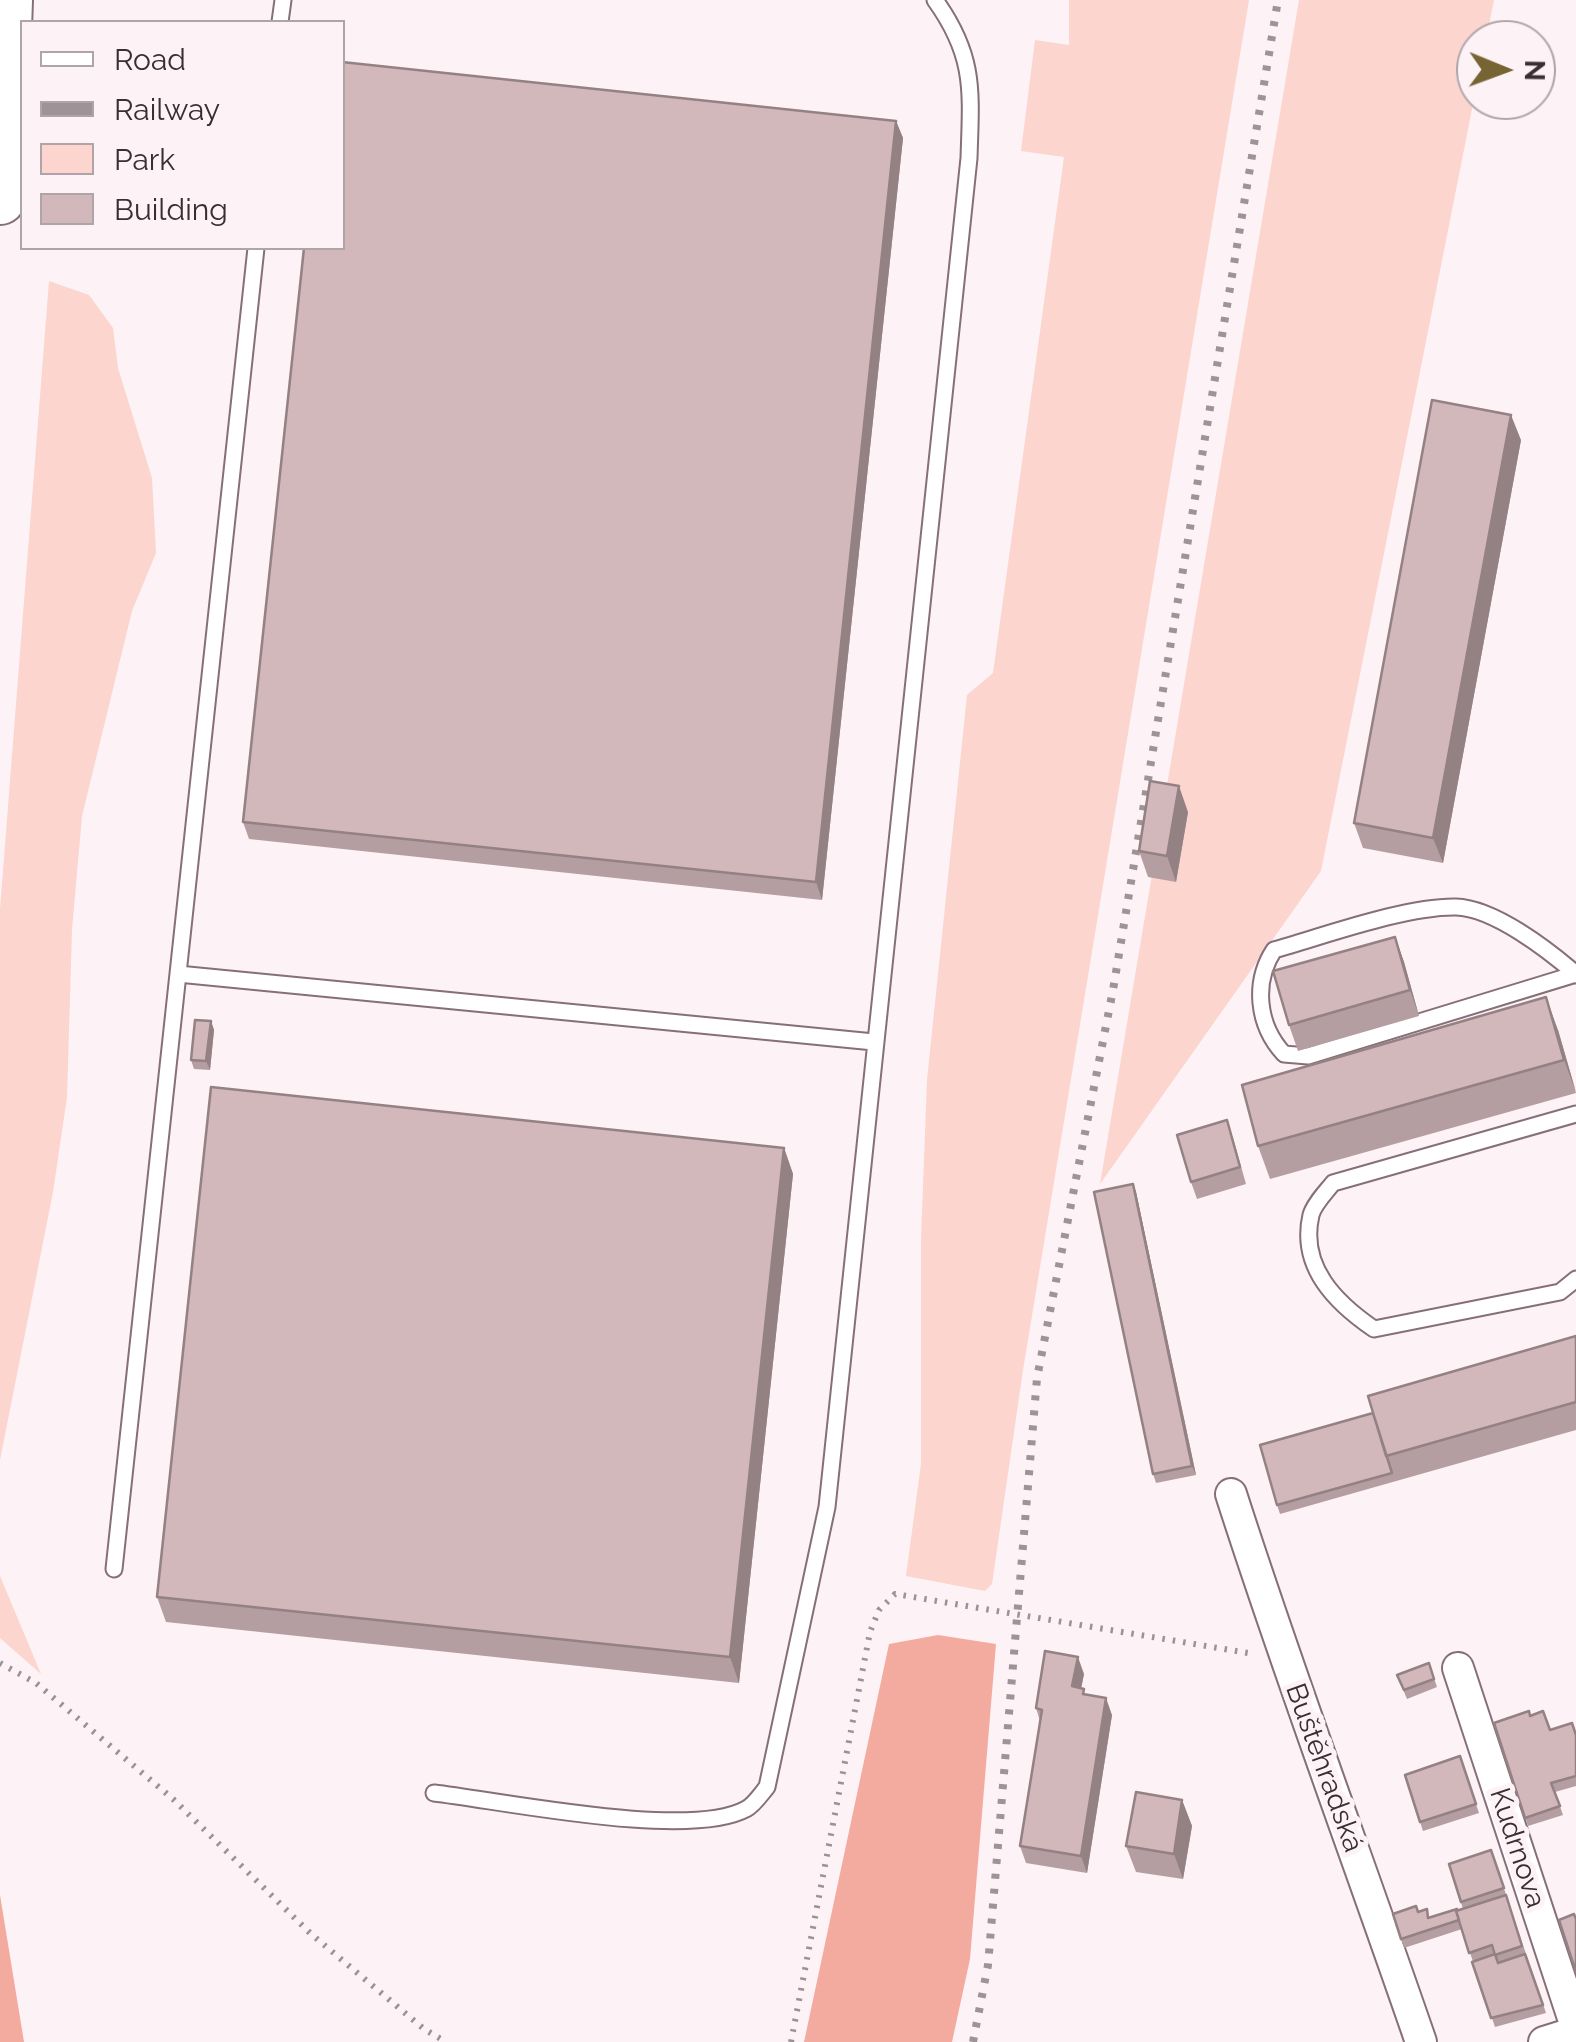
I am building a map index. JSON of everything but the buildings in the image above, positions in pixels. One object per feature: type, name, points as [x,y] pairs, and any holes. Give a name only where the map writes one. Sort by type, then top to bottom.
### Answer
[{"type":"main road","points":[[0,199],[7,0]]},
{"type":"street","name":"Buštěhradská","points":[[1230,1494],[1421,2042]]},
{"type":"street","name":"Kudrnova","points":[[1458,1668],[1576,2030]]},
{"type":"street","points":[[1544,2042],[1576,2030]]},
{"type":"lane","points":[[434,1792],[651,1820],[699,1819],[748,1809],[767,1788],[827,1508],[969,158],[971,88],[960,35],[935,0]]},
{"type":"lane","points":[[114,1569],[256,250]]},
{"type":"lane","points":[[1459,906],[1539,942],[1576,974],[1308,1056],[1284,1054],[1272,1042],[1259,994],[1263,967],[1274,950],[1424,911],[1459,906]]},
{"type":"lane","points":[[178,974],[874,1042]]},
{"type":"lane","points":[[1576,1114],[1333,1182],[1311,1213],[1311,1261],[1340,1306],[1374,1329],[1560,1292],[1576,1279]]},
{"type":"path","points":[[791,2042],[870,1632],[879,1610],[895,1594],[1284,1658]]},
{"type":"path","points":[[0,1663],[36,1682],[173,1799],[310,1933],[424,2029],[446,2042]]},
{"type":"green space","points":[[1069,0],[1249,0],[1023,1370],[992,1584],[985,1591],[906,1576],[921,1464],[921,1240],[927,1080],[967,695],[993,673],[1064,157],[1021,151],[1035,40],[1069,45]]},
{"type":"green space","points":[[1299,0],[1494,0],[1490,20],[1456,20],[1456,120],[1470,120],[1321,871],[1100,1184]]},
{"type":"green space","points":[[49,281],[89,295],[113,328],[118,368],[152,478],[156,553],[132,611],[82,816],[72,929],[67,1097],[53,1192],[0,1460],[0,909]]},
{"type":"green space","points":[[0,1576],[41,1674],[0,1638]]},
{"type":"shaded area","points":[[938,1635],[996,1644],[970,1959],[952,2042],[804,2042],[889,1644]]},
{"type":"shaded area","points":[[0,1895],[24,2042],[0,2042]]},
{"type":"railway","points":[[973,2042],[988,1965],[1037,1378],[1113,990],[1278,0]]}]
